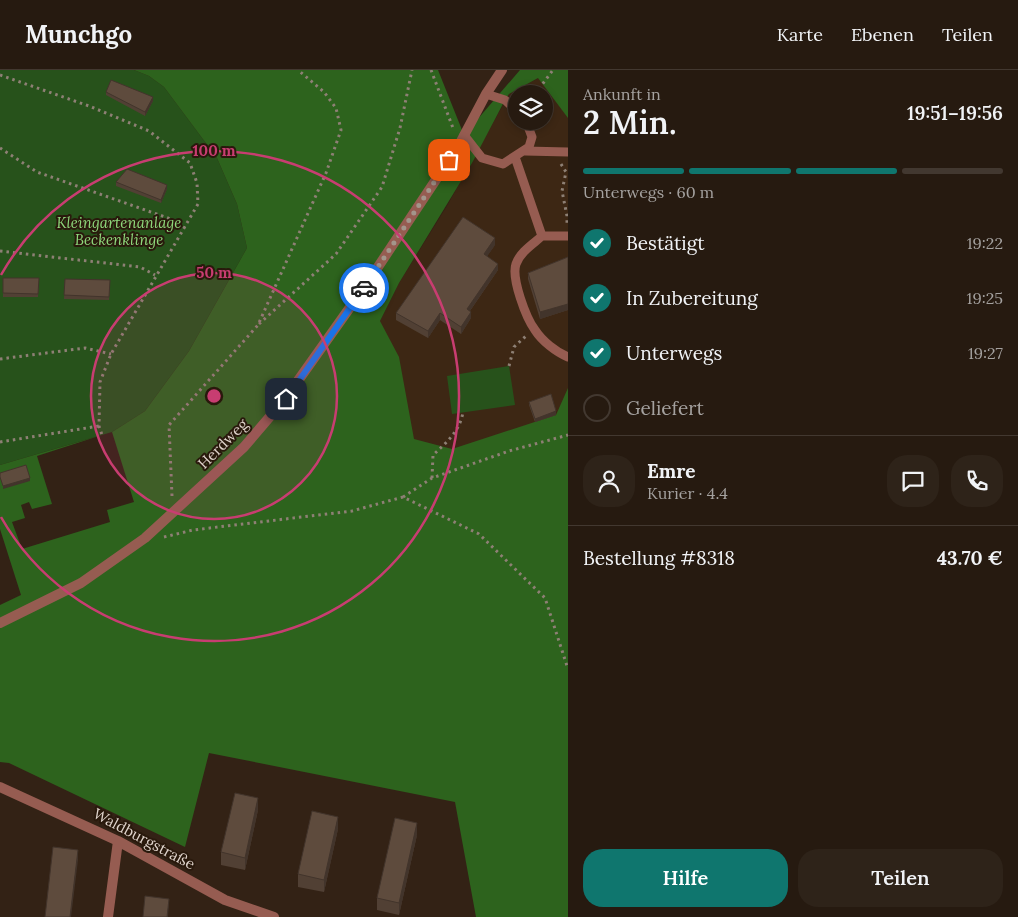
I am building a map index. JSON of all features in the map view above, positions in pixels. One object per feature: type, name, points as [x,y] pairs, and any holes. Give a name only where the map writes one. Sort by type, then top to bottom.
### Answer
[{"type":"street","name":"Herdweg","points":[[0,623],[81,583],[145,538],[244,447],[286,399],[368,282],[462,140],[486,94],[502,70]]},
{"type":"street","name":"Waldburgstraße","points":[[0,786],[118,840],[225,900],[274,917]]},
{"type":"street","points":[[108,917],[118,840]]},
{"type":"lane","points":[[486,94],[508,103]]},
{"type":"lane","points":[[462,140],[482,158],[503,164],[529,147],[532,138],[529,130]]},
{"type":"lane","points":[[525,151],[568,152]]},
{"type":"lane","points":[[515,157],[542,236]]},
{"type":"lane","points":[[567,236],[542,236],[520,254],[515,266],[520,298],[535,331],[558,352],[568,357]]},
{"type":"path","points":[[258,325],[326,173],[341,130],[336,108],[324,92],[298,70]]},
{"type":"path","points":[[176,511],[172,494],[169,425],[258,325],[336,254],[382,187],[400,128],[412,70]]},
{"type":"path","points":[[431,70],[453,129],[462,140]]},
{"type":"path","points":[[542,85],[553,70]]},
{"type":"path","points":[[0,75],[89,106],[149,131],[190,164],[198,183],[198,204],[155,275],[111,354],[100,382],[99,426],[102,435]]},
{"type":"path","points":[[450,133],[458,122]]},
{"type":"path","points":[[0,148],[37,172],[168,218],[185,228]]},
{"type":"path","points":[[557,152],[558,159],[566,172],[562,191],[567,216],[567,236]]},
{"type":"path","points":[[0,251],[140,267],[155,275]]},
{"type":"path","points":[[509,366],[514,347],[527,335]]},
{"type":"path","points":[[0,359],[85,348],[111,354]]},
{"type":"path","points":[[432,478],[433,455],[448,441],[462,423],[463,412]]},
{"type":"path","points":[[0,442],[99,426]]},
{"type":"path","points":[[145,538],[169,537],[193,530],[352,511],[403,497],[432,478],[509,451],[568,435]]},
{"type":"path","points":[[403,497],[479,534],[545,598],[568,669]]},
{"type":"shaded area","points":[[568,70],[568,422],[414,478],[380,321],[399,283],[447,206],[508,96],[508,130],[553,130],[553,85],[525,85],[538,78]]},
{"type":"green space","name":"Kleingartenanlage Beckenklinge","points":[[0,70],[134,70],[149,76],[164,87],[217,158],[237,204],[247,248],[189,351],[145,411],[112,432],[0,465]]},
{"type":"green space","points":[[134,70],[438,70],[464,135],[520,70],[568,70],[568,118],[553,98],[553,85],[543,85],[538,78],[525,85],[508,85],[508,96],[472,163],[399,283],[380,321],[399,357],[414,439],[452,449],[556,415],[568,388],[568,917],[476,917],[455,802],[209,753],[185,847],[9,763],[0,762],[0,605],[21,595],[0,529],[0,465],[102,435],[37,456],[52,504],[32,509],[29,502],[21,505],[25,518],[12,522],[22,549],[110,522],[107,510],[134,502],[112,432],[145,411],[189,351],[247,248],[237,204],[217,158],[164,87],[149,76]]},
{"type":"green space","points":[[509,366],[515,405],[452,414],[447,376]]},
{"type":"building","points":[[111,80],[153,97],[145,112],[106,92]]},
{"type":"building","points":[[127,169],[167,185],[161,200],[116,182]]},
{"type":"building","points":[[463,217],[495,238],[484,254],[498,264],[467,309],[471,312],[461,327],[440,313],[428,331],[396,313]]},
{"type":"building","points":[[568,257],[568,304],[540,312],[528,273]]},
{"type":"building","points":[[3,278],[39,278],[38,294],[3,293]]},
{"type":"building","points":[[65,279],[110,280],[109,297],[64,295]]},
{"type":"building","points":[[551,394],[556,411],[535,419],[529,402]]},
{"type":"building","points":[[26,465],[30,478],[3,486],[0,473]]},
{"type":"building","points":[[235,793],[258,798],[245,858],[221,852]]},
{"type":"building","points":[[312,811],[338,817],[324,880],[298,874]]},
{"type":"building","points":[[395,818],[417,823],[399,903],[377,898]]},
{"type":"building","points":[[53,847],[78,850],[70,917],[45,917]]},
{"type":"building","points":[[145,896],[169,899],[167,917],[143,917]]},
{"type":"way so far","points":[[364,288],[449,160]]},
{"type":"route","points":[[286,399],[364,288]]}]
